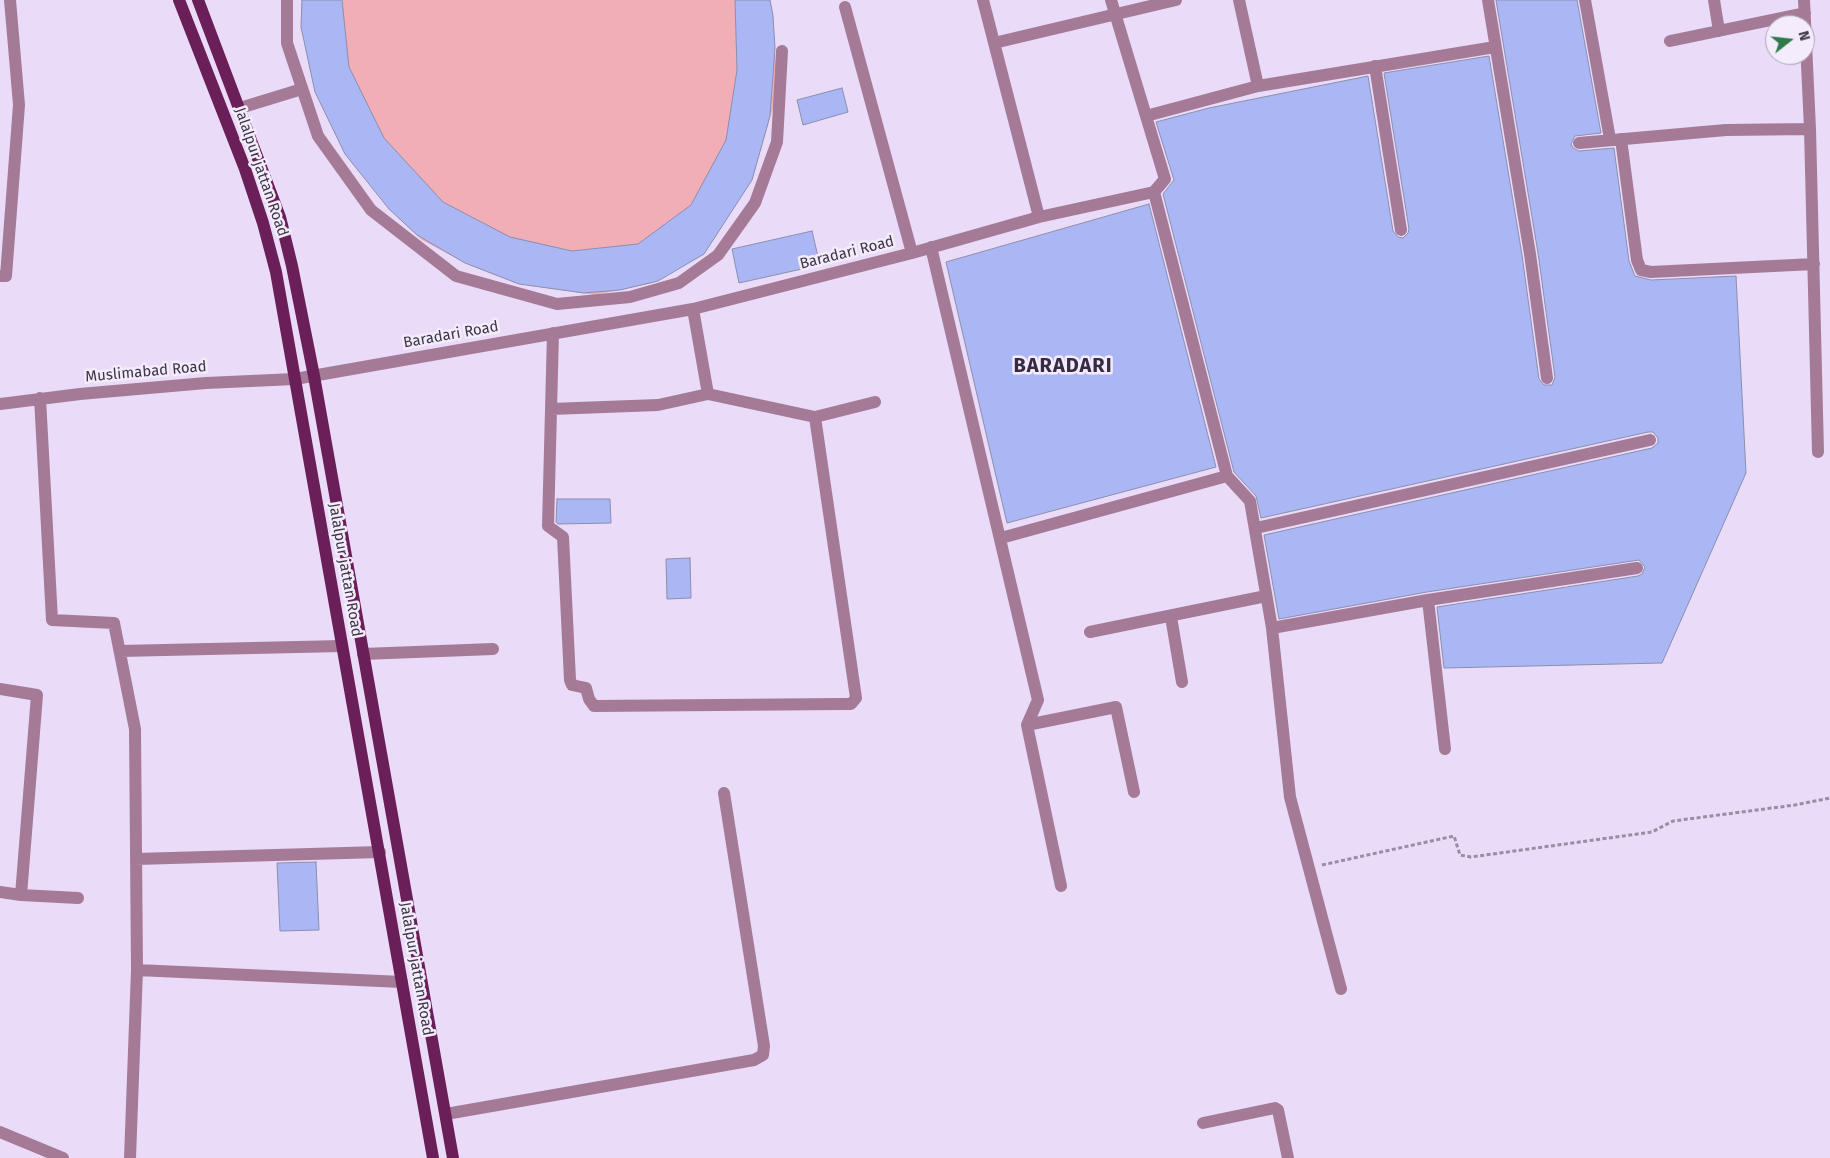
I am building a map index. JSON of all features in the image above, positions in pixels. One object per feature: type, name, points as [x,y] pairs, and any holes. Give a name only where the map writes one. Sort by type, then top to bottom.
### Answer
[{"type":"main road","name":"Jalalpur jattan Road","points":[[179,0],[225,115],[263,223],[276,272],[433,1158]]},
{"type":"main road","name":"Jalalpur jattan Road","points":[[198,0],[280,217],[314,376],[453,1158]]},
{"type":"main road","points":[[362,758],[381,757]]},
{"type":"street","points":[[0,276],[6,276],[19,105],[10,0]]},
{"type":"street","points":[[287,0],[287,43],[318,136],[371,210],[456,276],[556,304],[630,297],[679,284],[718,255],[755,203],[777,142],[782,51]]},
{"type":"street","points":[[983,0],[1039,217]]},
{"type":"street","points":[[1111,0],[1165,179],[1154,192],[1226,476],[1250,500],[1272,628],[1290,797],[1341,988]]},
{"type":"street","points":[[994,43],[1176,0]]},
{"type":"street","points":[[1239,0],[1258,86]]},
{"type":"street","points":[[1488,0],[1530,254],[1547,378]]},
{"type":"street","points":[[1585,0],[1615,140],[1637,260],[1641,270],[1651,272],[1814,264]]},
{"type":"street","points":[[1714,0],[1719,31]]},
{"type":"street","points":[[1670,41],[1719,31],[1804,6],[1810,128],[1818,452]]},
{"type":"street","points":[[844,7],[912,253]]},
{"type":"street","points":[[1146,116],[1258,86],[1495,47]]},
{"type":"street","points":[[1374,66],[1402,230]]},
{"type":"street","points":[[240,108],[302,89]]},
{"type":"street","points":[[1579,143],[1726,130],[1810,128]]},
{"type":"street","name":"Baradari Road","points":[[295,379],[693,308],[912,253],[1039,217],[1154,192]]},
{"type":"street","points":[[931,247],[1038,700],[1027,725],[1061,886]]},
{"type":"street","points":[[693,308],[708,394]]},
{"type":"street","points":[[553,333],[548,526],[563,537],[570,680],[572,685],[586,688],[589,699],[594,706],[851,704],[856,698],[815,417]]},
{"type":"street","name":"Muslimabad Road","points":[[0,404],[40,398],[206,383],[295,379]]},
{"type":"street","points":[[551,409],[658,405],[708,394],[815,417],[876,402]]},
{"type":"street","points":[[40,398],[52,620],[114,623],[135,729],[137,970],[130,1158]]},
{"type":"street","points":[[1256,528],[1650,440]]},
{"type":"street","points":[[1001,538],[1226,476]]},
{"type":"street","points":[[1272,628],[1428,600],[1637,568]]},
{"type":"street","points":[[1090,632],[1266,596]]},
{"type":"street","points":[[1428,600],[1445,749]]},
{"type":"street","points":[[1171,616],[1182,682]]},
{"type":"street","points":[[120,651],[342,646]]},
{"type":"street","points":[[363,654],[493,649]]},
{"type":"street","points":[[0,689],[37,695],[21,895]]},
{"type":"street","points":[[1027,725],[1116,706],[1134,792]]},
{"type":"street","points":[[446,1114],[754,1060],[763,1055],[764,1046],[724,793]]},
{"type":"street","points":[[136,859],[380,852]]},
{"type":"street","points":[[0,892],[78,898]]},
{"type":"street","points":[[137,970],[402,982]]},
{"type":"street","points":[[1203,1123],[1275,1108],[1278,1110],[1288,1158]]},
{"type":"street","points":[[0,1132],[63,1158]]},
{"type":"path","points":[[1309,868],[1454,836],[1458,852],[1467,858],[1652,832],[1673,821],[1830,798]]},
{"type":"shaded area","points":[[302,0],[770,0],[773,16],[777,94],[752,180],[704,254],[653,283],[595,295],[519,284],[465,263],[422,240],[389,209],[315,92],[301,27]]},
{"type":"building","points":[[302,0],[342,0],[349,67],[384,138],[443,202],[510,237],[572,251],[638,244],[691,205],[726,140],[737,70],[735,0],[770,0],[775,48],[770,116],[752,180],[704,254],[658,281],[620,290],[584,293],[519,284],[465,263],[417,235],[389,209],[345,154],[315,92],[301,27]]},
{"type":"building","points":[[1496,0],[1577,0],[1601,133],[1575,136],[1571,144],[1573,148],[1579,151],[1614,148],[1629,261],[1635,276],[1651,280],[1736,276],[1746,473],[1662,663],[1444,668],[1437,607],[1638,576],[1642,574],[1645,567],[1639,560],[1427,592],[1279,619],[1264,535],[1652,448],[1658,443],[1658,438],[1653,432],[1648,432],[1261,518],[1256,496],[1234,472],[1163,194],[1174,180],[1156,122],[1209,108],[1368,76],[1393,231],[1398,237],[1403,238],[1409,229],[1384,73],[1489,56],[1522,255],[1539,379],[1544,385],[1552,385],[1555,377],[1538,253]]},
{"type":"building","points":[[842,88],[848,112],[803,125],[797,100]]},
{"type":"building","points":[[1149,204],[1216,467],[1007,523],[946,262]]},
{"type":"building","points":[[812,231],[820,265],[739,283],[732,249]]},
{"type":"building","points":[[557,499],[610,499],[611,523],[558,524],[556,522]]},
{"type":"building","points":[[690,558],[691,598],[667,599],[666,559]]},
{"type":"building","points":[[316,862],[319,930],[280,931],[277,863]]},
{"type":"district","name":"BARADARI","points":[[1063,366]]}]
